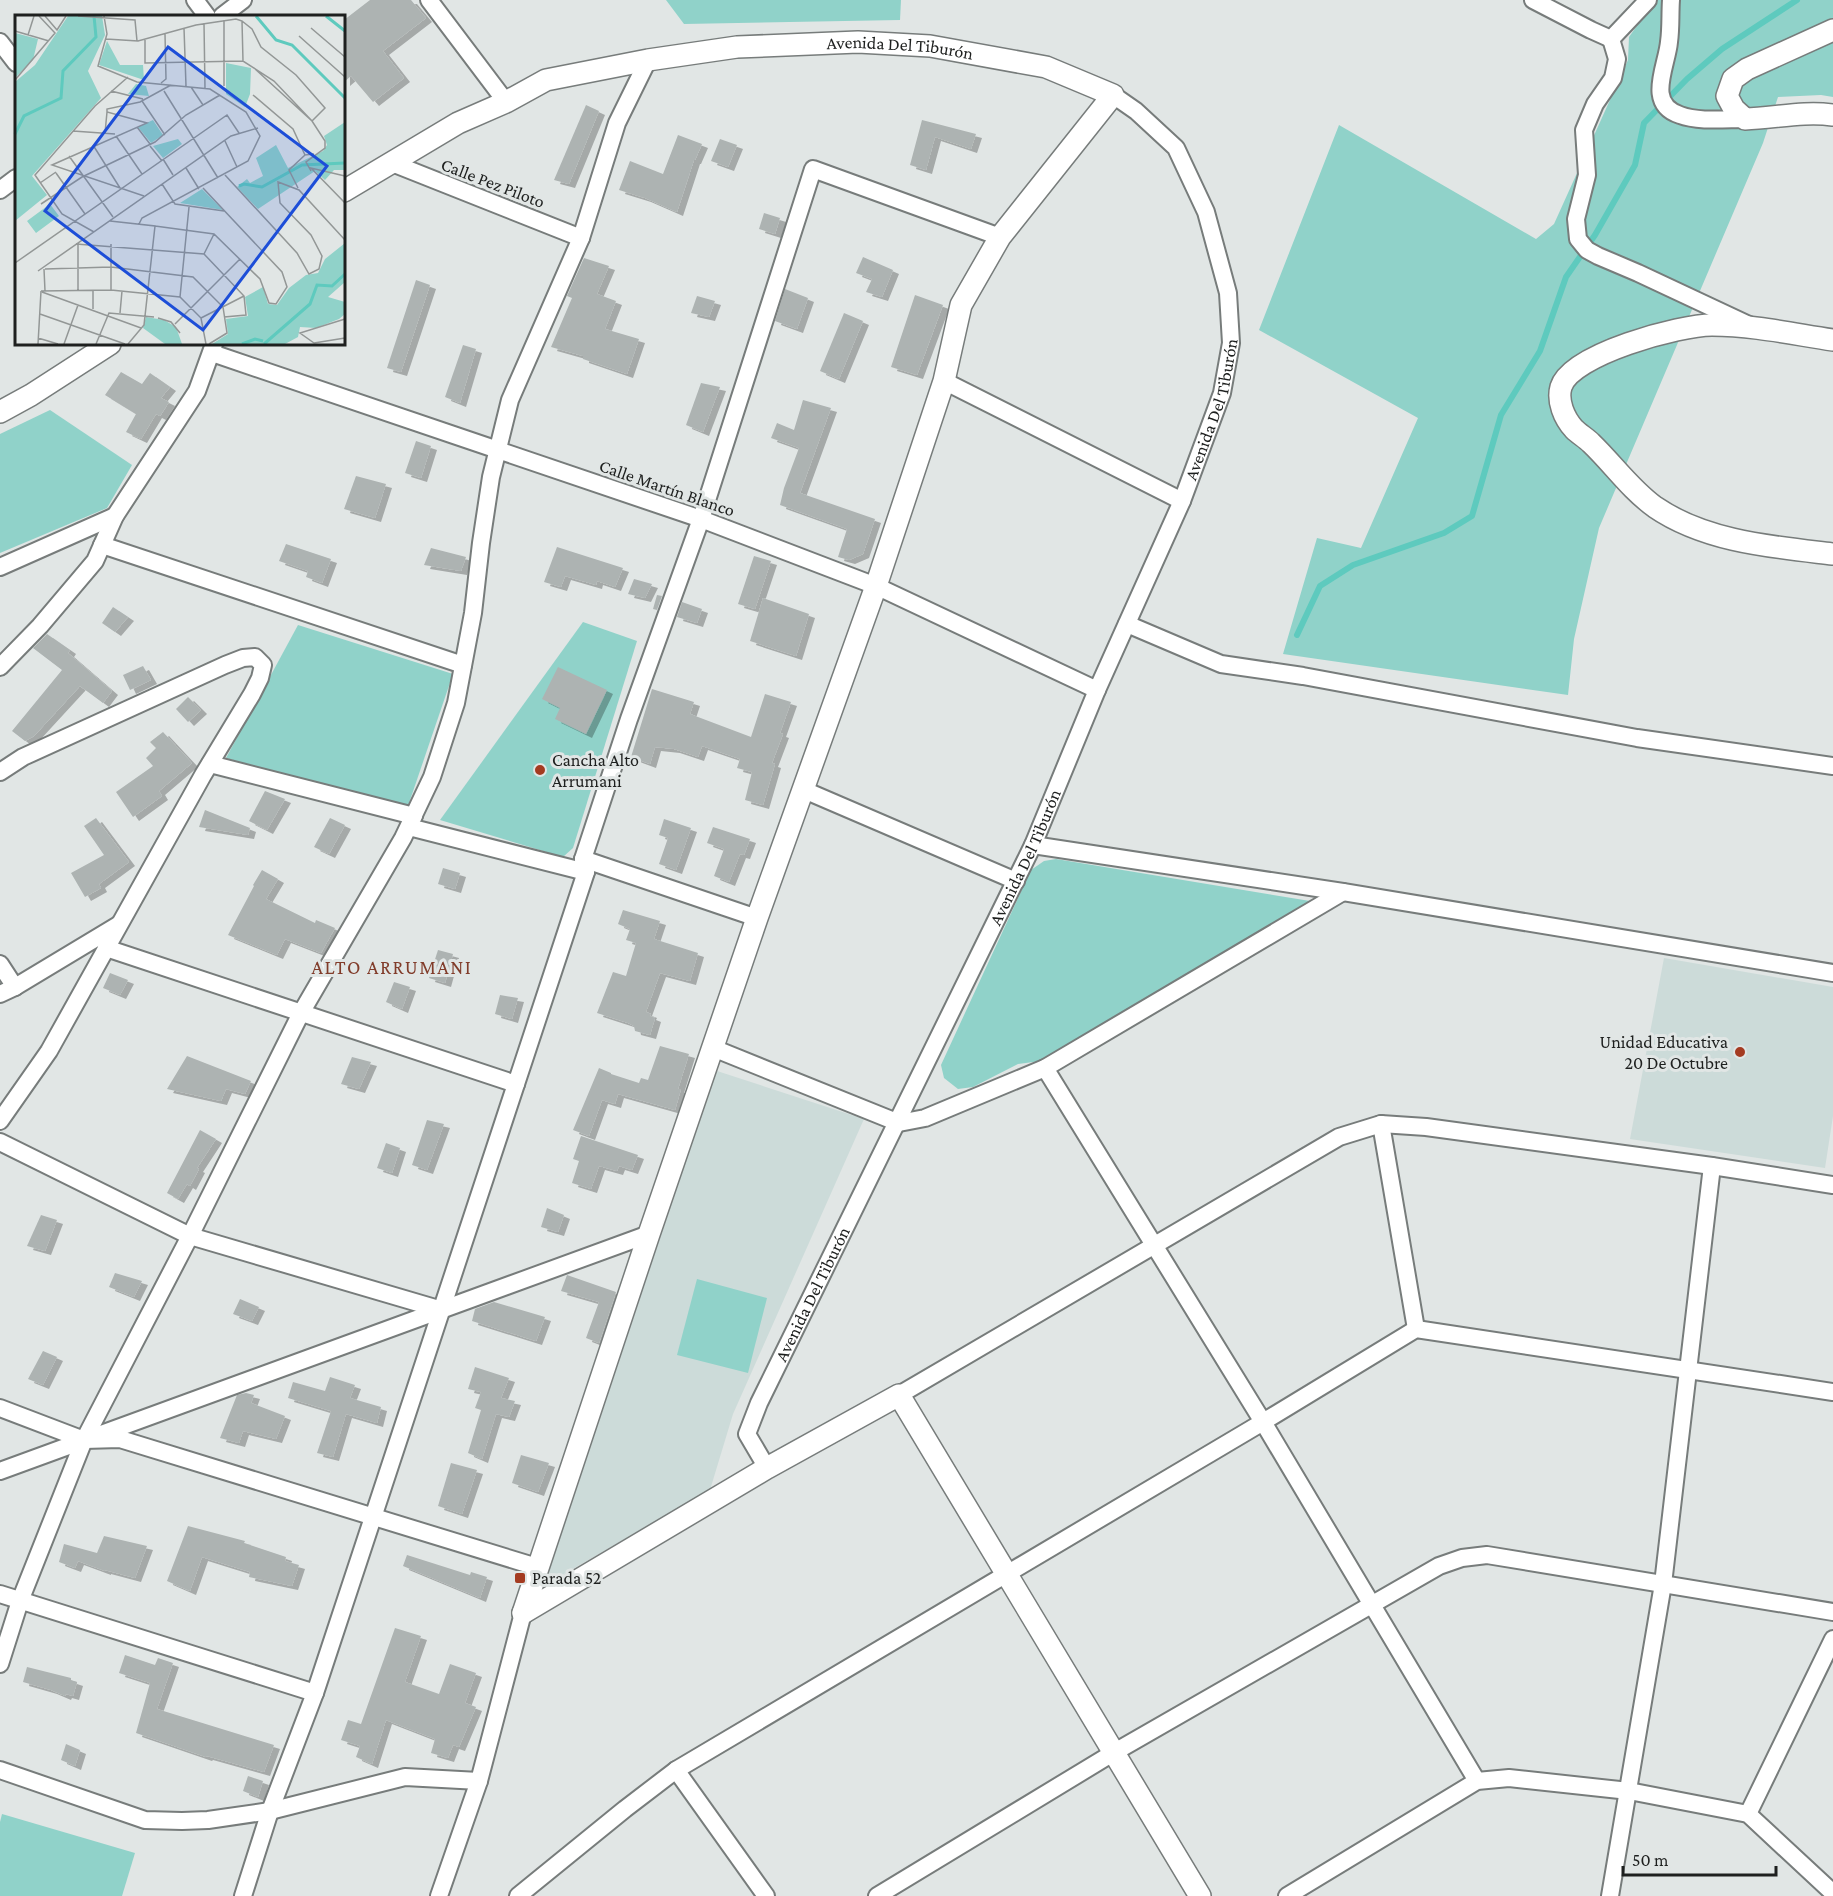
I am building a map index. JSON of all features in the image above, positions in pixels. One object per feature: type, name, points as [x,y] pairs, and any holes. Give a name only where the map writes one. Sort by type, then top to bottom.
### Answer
[{"type":"street","points":[[195,0],[206,15]]},
{"type":"street","points":[[223,15],[243,0]]},
{"type":"street","points":[[429,0],[506,102]]},
{"type":"street","points":[[1533,0],[1611,39],[1617,59],[1613,78],[1595,104],[1584,130],[1587,175],[1576,219],[1578,239],[1587,250],[1598,256],[1755,328]]},
{"type":"street","points":[[1611,39],[1648,0]]},
{"type":"street","points":[[1671,0],[1669,43],[1659,85],[1664,104],[1679,115],[1711,119],[1764,119],[1788,114],[1833,115]]},
{"type":"street","points":[[1745,119],[1734,109],[1727,96],[1733,79],[1747,69],[1833,30]]},
{"type":"street","points":[[0,42],[15,62]]},
{"type":"street","name":"Avenida Del Tiburón","points":[[345,187],[392,163],[458,123],[506,102],[546,80],[648,60],[737,47],[858,42],[930,46],[1046,68],[1113,95],[1136,111],[1176,148],[1206,212],[1228,293],[1231,343],[1222,393],[1182,501],[1097,690],[1033,845],[759,1403],[747,1434],[767,1468]]},
{"type":"street","points":[[0,1664],[20,1601],[84,1440],[190,1236],[301,1013],[411,822],[432,777],[456,703],[473,613],[481,543],[510,400],[581,237],[617,123],[648,60]]},
{"type":"street","points":[[439,1896],[479,1781],[537,1567],[757,918],[876,586],[944,381],[962,305],[1000,237],[1113,95]]},
{"type":"street","name":"Calle Pez Piloto","points":[[392,163],[581,237]]},
{"type":"street","points":[[243,1896],[270,1811],[315,1693],[442,1310],[516,1084],[629,718],[701,519],[813,169],[1000,237]]},
{"type":"street","points":[[0,190],[15,179]]},
{"type":"street","points":[[1833,340],[1755,328],[1710,325],[1670,331],[1624,345],[1592,358],[1570,372],[1562,386],[1560,400],[1574,429],[1656,508],[1696,528],[1719,535],[1760,545],[1833,554]]},
{"type":"street","points":[[0,412],[31,395],[108,345]]},
{"type":"street","points":[[0,667],[40,626],[95,561],[115,516],[196,391],[213,348]]},
{"type":"street","name":"Calle Martín Blanco","points":[[213,348],[498,451],[701,519],[876,586],[1097,690]]},
{"type":"street","points":[[944,381],[1182,501]]},
{"type":"street","points":[[0,567],[115,516]]},
{"type":"street","points":[[102,545],[463,665]]},
{"type":"street","points":[[1127,624],[1221,664],[1303,676],[1637,738],[1833,766]]},
{"type":"street","points":[[0,772],[23,757],[225,665],[243,658],[255,657],[263,665],[260,678],[118,925],[49,1051],[0,1122]]},
{"type":"street","points":[[210,764],[411,822],[584,866],[757,918]]},
{"type":"street","points":[[804,790],[1016,881]]},
{"type":"street","points":[[1033,845],[1343,892],[1833,973]]},
{"type":"street","points":[[713,1048],[898,1123],[925,1118],[1045,1068],[1343,892]]},
{"type":"street","points":[[0,964],[7,991],[118,925]]},
{"type":"street","points":[[106,948],[516,1084]]},
{"type":"street","points":[[1045,1068],[1263,1422],[1477,1782]]},
{"type":"street","points":[[1381,1124],[1416,1329]]},
{"type":"street","points":[[523,1613],[767,1468],[899,1395],[1339,1137],[1381,1124],[1426,1127],[1833,1185]]},
{"type":"street","points":[[0,1142],[190,1236],[442,1310]]},
{"type":"street","points":[[1610,1896],[1663,1584],[1712,1166]]},
{"type":"street","points":[[0,1471],[649,1234]]},
{"type":"street","points":[[518,1896],[676,1770],[1416,1329],[1833,1392]]},
{"type":"street","points":[[899,1395],[1200,1896]]},
{"type":"street","points":[[0,1408],[84,1440],[120,1439],[537,1567]]},
{"type":"street","points":[[877,1896],[1113,1753],[1439,1566],[1462,1558],[1487,1555],[1833,1611]]},
{"type":"street","points":[[0,1594],[315,1693]]},
{"type":"street","points":[[1748,1814],[1833,1639]]},
{"type":"street","points":[[0,1770],[145,1820],[208,1820],[270,1811],[405,1777],[479,1781]]},
{"type":"street","points":[[676,1770],[766,1896]]},
{"type":"street","points":[[1287,1896],[1477,1782],[1509,1778],[1629,1791],[1748,1814],[1833,1893]]},
{"type":"shaded area","points":[[666,0],[901,0],[900,20],[684,24]]},
{"type":"shaded area","points":[[1655,0],[1833,0],[1833,97],[1821,95],[1778,97],[1763,143],[1599,528],[1574,639],[1568,695],[1283,654],[1317,538],[1361,548],[1418,418],[1259,330],[1339,125],[1536,239],[1554,224],[1628,60],[1629,37]]},
{"type":"shaded area","points":[[50,410],[132,465],[107,508],[0,553],[0,434]]},
{"type":"shaded area","points":[[583,622],[637,641],[573,848],[563,857],[440,820]]},
{"type":"shaded area","points":[[298,625],[453,674],[407,809],[226,758]]},
{"type":"shaded area","points":[[1056,859],[1310,901],[1041,1061],[1018,1064],[973,1087],[958,1089],[944,1078],[941,1065],[1031,870],[1044,861]]},
{"type":"shaded area","name":"Unidad Educativa 20 De Octubre","points":[[1664,958],[1833,987],[1833,1116],[1825,1168],[1630,1139]]},
{"type":"shaded area","points":[[714,1070],[864,1119],[733,1414],[710,1490],[543,1586]]},
{"type":"shaded area","points":[[697,1279],[767,1298],[748,1373],[677,1355]]},
{"type":"shaded area","points":[[2,1814],[135,1853],[122,1896],[0,1896],[0,1822]]},
{"type":"building","points":[[370,0],[411,0],[426,18],[383,51],[404,78],[373,102],[351,76],[345,81],[345,19]]},
{"type":"building","points":[[586,105],[599,111],[569,184],[554,180]]},
{"type":"building","points":[[922,120],[976,134],[971,149],[935,137],[926,170],[910,165]]},
{"type":"building","points":[[678,135],[702,144],[694,160],[677,212],[619,190],[630,161],[663,174]]},
{"type":"building","points":[[720,139],[737,145],[728,167],[711,161]]},
{"type":"building","points":[[764,213],[780,218],[775,234],[759,229]]},
{"type":"building","points":[[863,257],[893,270],[882,297],[866,292],[872,279],[856,273]]},
{"type":"building","points":[[584,258],[609,266],[597,294],[616,301],[605,329],[639,339],[627,374],[583,359],[583,356],[551,347],[572,298],[567,296]]},
{"type":"building","points":[[416,280],[430,285],[401,372],[387,368]]},
{"type":"building","points":[[785,289],[808,298],[797,329],[775,321]]},
{"type":"building","points":[[915,295],[943,305],[917,375],[891,367]]},
{"type":"building","points":[[697,296],[715,301],[709,317],[691,313]]},
{"type":"building","points":[[844,313],[863,321],[839,379],[820,371]]},
{"type":"building","points":[[463,345],[476,349],[460,403],[445,397]]},
{"type":"building","points":[[121,372],[142,384],[150,373],[170,387],[161,398],[169,402],[160,416],[156,414],[141,439],[126,432],[136,414],[105,395]]},
{"type":"building","points":[[701,383],[720,387],[703,432],[686,425]]},
{"type":"building","points":[[803,400],[831,408],[800,493],[875,519],[863,554],[849,560],[838,557],[847,529],[780,505],[799,448],[771,438],[777,423],[794,430]]},
{"type":"building","points":[[416,441],[431,446],[421,478],[405,473]]},
{"type":"building","points":[[356,476],[386,484],[375,518],[344,509]]},
{"type":"building","points":[[286,544],[331,559],[322,583],[306,577],[308,571],[279,561]]},
{"type":"building","points":[[557,547],[623,568],[615,587],[597,581],[596,585],[565,576],[561,587],[544,582]]},
{"type":"building","points":[[431,548],[466,557],[461,571],[424,565]]},
{"type":"building","points":[[754,556],[771,561],[755,609],[738,604]]},
{"type":"building","points":[[634,579],[652,584],[645,598],[628,594]]},
{"type":"building","points":[[657,595],[662,596],[657,610],[653,609]]},
{"type":"building","points":[[763,598],[809,614],[796,656],[750,641]]},
{"type":"building","points":[[682,602],[702,609],[697,623],[677,617]]},
{"type":"building","points":[[113,607],[128,617],[115,632],[102,623]]},
{"type":"building","points":[[47,634],[70,650],[68,653],[112,691],[103,703],[80,686],[34,736],[25,741],[12,731],[62,670],[33,648]]},
{"type":"building","points":[[143,666],[151,680],[130,690],[123,675]]},
{"type":"building","points":[[558,667],[607,690],[586,734],[555,719],[560,708],[542,699]]},
{"type":"building","points":[[652,689],[694,702],[690,714],[751,737],[765,694],[791,702],[780,733],[783,734],[772,763],[775,764],[763,805],[745,800],[752,772],[737,768],[740,759],[702,746],[698,757],[674,749],[655,747],[650,764],[631,757]]},
{"type":"building","points":[[188,697],[201,710],[188,722],[176,709]]},
{"type":"building","points":[[163,732],[192,763],[159,791],[162,796],[133,817],[116,792],[153,766],[146,758],[156,748],[150,742]]},
{"type":"building","points":[[265,791],[285,799],[267,830],[249,821]]},
{"type":"building","points":[[205,810],[250,828],[248,835],[199,827]]},
{"type":"building","points":[[96,818],[129,862],[99,884],[101,888],[85,897],[71,873],[104,855],[84,826]]},
{"type":"building","points":[[330,818],[345,825],[329,854],[314,847]]},
{"type":"building","points":[[664,819],[691,828],[676,870],[659,864],[668,838],[659,835]]},
{"type":"building","points":[[713,827],[750,839],[744,855],[740,854],[729,882],[714,876],[724,849],[707,843]]},
{"type":"building","points":[[443,868],[460,873],[455,889],[438,884]]},
{"type":"building","points":[[262,870],[278,879],[266,899],[315,923],[316,920],[335,928],[321,953],[285,939],[277,955],[228,935]]},
{"type":"building","points":[[623,910],[660,921],[654,939],[698,953],[690,981],[660,973],[646,1012],[655,1018],[650,1035],[635,1031],[634,1026],[628,1023],[597,1013],[613,972],[626,976],[636,943],[626,940],[630,929],[618,924]]},
{"type":"building","points":[[438,950],[453,954],[445,983],[429,978]]},
{"type":"building","points":[[110,973],[128,980],[120,995],[103,988]]},
{"type":"building","points":[[394,982],[410,987],[402,1009],[386,1002]]},
{"type":"building","points":[[500,995],[518,998],[512,1019],[495,1014]]},
{"type":"building","points":[[660,1046],[689,1054],[678,1089],[681,1089],[675,1110],[618,1094],[615,1104],[602,1100],[589,1136],[573,1130],[599,1068],[639,1083],[641,1078],[648,1080]]},
{"type":"building","points":[[187,1056],[251,1081],[245,1094],[226,1089],[221,1101],[167,1089]]},
{"type":"building","points":[[352,1057],[371,1062],[359,1089],[341,1084]]},
{"type":"building","points":[[427,1120],[444,1124],[427,1170],[412,1165]]},
{"type":"building","points":[[200,1130],[216,1139],[197,1168],[199,1169],[190,1186],[187,1184],[178,1199],[167,1193]]},
{"type":"building","points":[[581,1136],[638,1155],[632,1170],[619,1166],[617,1171],[599,1166],[591,1189],[572,1183],[579,1161],[573,1159]]},
{"type":"building","points":[[386,1143],[400,1148],[392,1173],[377,1168]]},
{"type":"building","points":[[547,1208],[564,1215],[558,1232],[541,1227]]},
{"type":"building","points":[[41,1215],[57,1220],[45,1251],[27,1246]]},
{"type":"building","points":[[115,1273],[142,1281],[134,1297],[109,1287]]},
{"type":"building","points":[[567,1275],[616,1292],[599,1343],[586,1338],[599,1302],[561,1291]]},
{"type":"building","points":[[240,1299],[259,1307],[252,1321],[233,1314]]},
{"type":"building","points":[[494,1302],[545,1317],[536,1341],[472,1321],[475,1309]]},
{"type":"building","points":[[43,1351],[57,1357],[43,1385],[28,1379]]},
{"type":"building","points":[[475,1367],[509,1378],[501,1398],[515,1401],[509,1417],[496,1414],[482,1459],[468,1453],[481,1410],[475,1408],[481,1392],[468,1389]]},
{"type":"building","points":[[330,1377],[355,1385],[350,1398],[381,1407],[377,1423],[346,1414],[333,1457],[317,1453],[331,1411],[288,1398],[293,1382],[325,1391]]},
{"type":"building","points":[[246,1393],[254,1395],[251,1403],[285,1416],[276,1439],[243,1431],[239,1443],[220,1438],[237,1395]]},
{"type":"building","points":[[521,1455],[549,1463],[538,1492],[512,1483]]},
{"type":"building","points":[[451,1463],[477,1470],[462,1514],[438,1506]]},
{"type":"building","points":[[188,1526],[245,1541],[244,1543],[286,1557],[285,1561],[299,1565],[292,1586],[249,1577],[250,1572],[202,1557],[190,1591],[167,1581]]},
{"type":"building","points":[[104,1536],[147,1546],[135,1578],[105,1571],[78,1561],[75,1568],[59,1562],[64,1544],[97,1553]]},
{"type":"building","points":[[407,1555],[470,1575],[471,1572],[487,1577],[480,1598],[403,1566]]},
{"type":"building","points":[[395,1628],[421,1636],[405,1682],[439,1694],[450,1664],[476,1673],[465,1703],[476,1707],[459,1747],[453,1745],[448,1758],[431,1753],[435,1739],[386,1720],[372,1764],[356,1757],[360,1746],[341,1740],[348,1720],[361,1724]]},
{"type":"building","points":[[125,1655],[155,1665],[158,1658],[173,1663],[157,1709],[274,1745],[264,1772],[206,1757],[136,1733],[150,1683],[119,1673]]},
{"type":"building","points":[[27,1667],[71,1678],[77,1682],[73,1696],[66,1694],[65,1696],[23,1682]]},
{"type":"building","points":[[66,1744],[80,1750],[75,1766],[61,1760]]},
{"type":"building","points":[[248,1776],[263,1781],[258,1797],[243,1791]]},
{"type":"waterway","points":[[1297,635],[1320,586],[1353,565],[1444,533],[1472,516],[1501,415],[1540,351],[1566,277],[1595,235],[1635,165],[1644,123],[1687,79],[1722,49],[1797,0]]},
{"type":"place","name":"Cancha Alto Arrumani","points":[[540,770]]},
{"type":"place","name":"Unidad Educativa 20 De Octubre","points":[[1740,1052]]},
{"type":"place","name":"Parada 52","points":[[520,1578]]},
{"type":"district","name":"ALTO ARRUMANI","points":[[392,967]]}]
